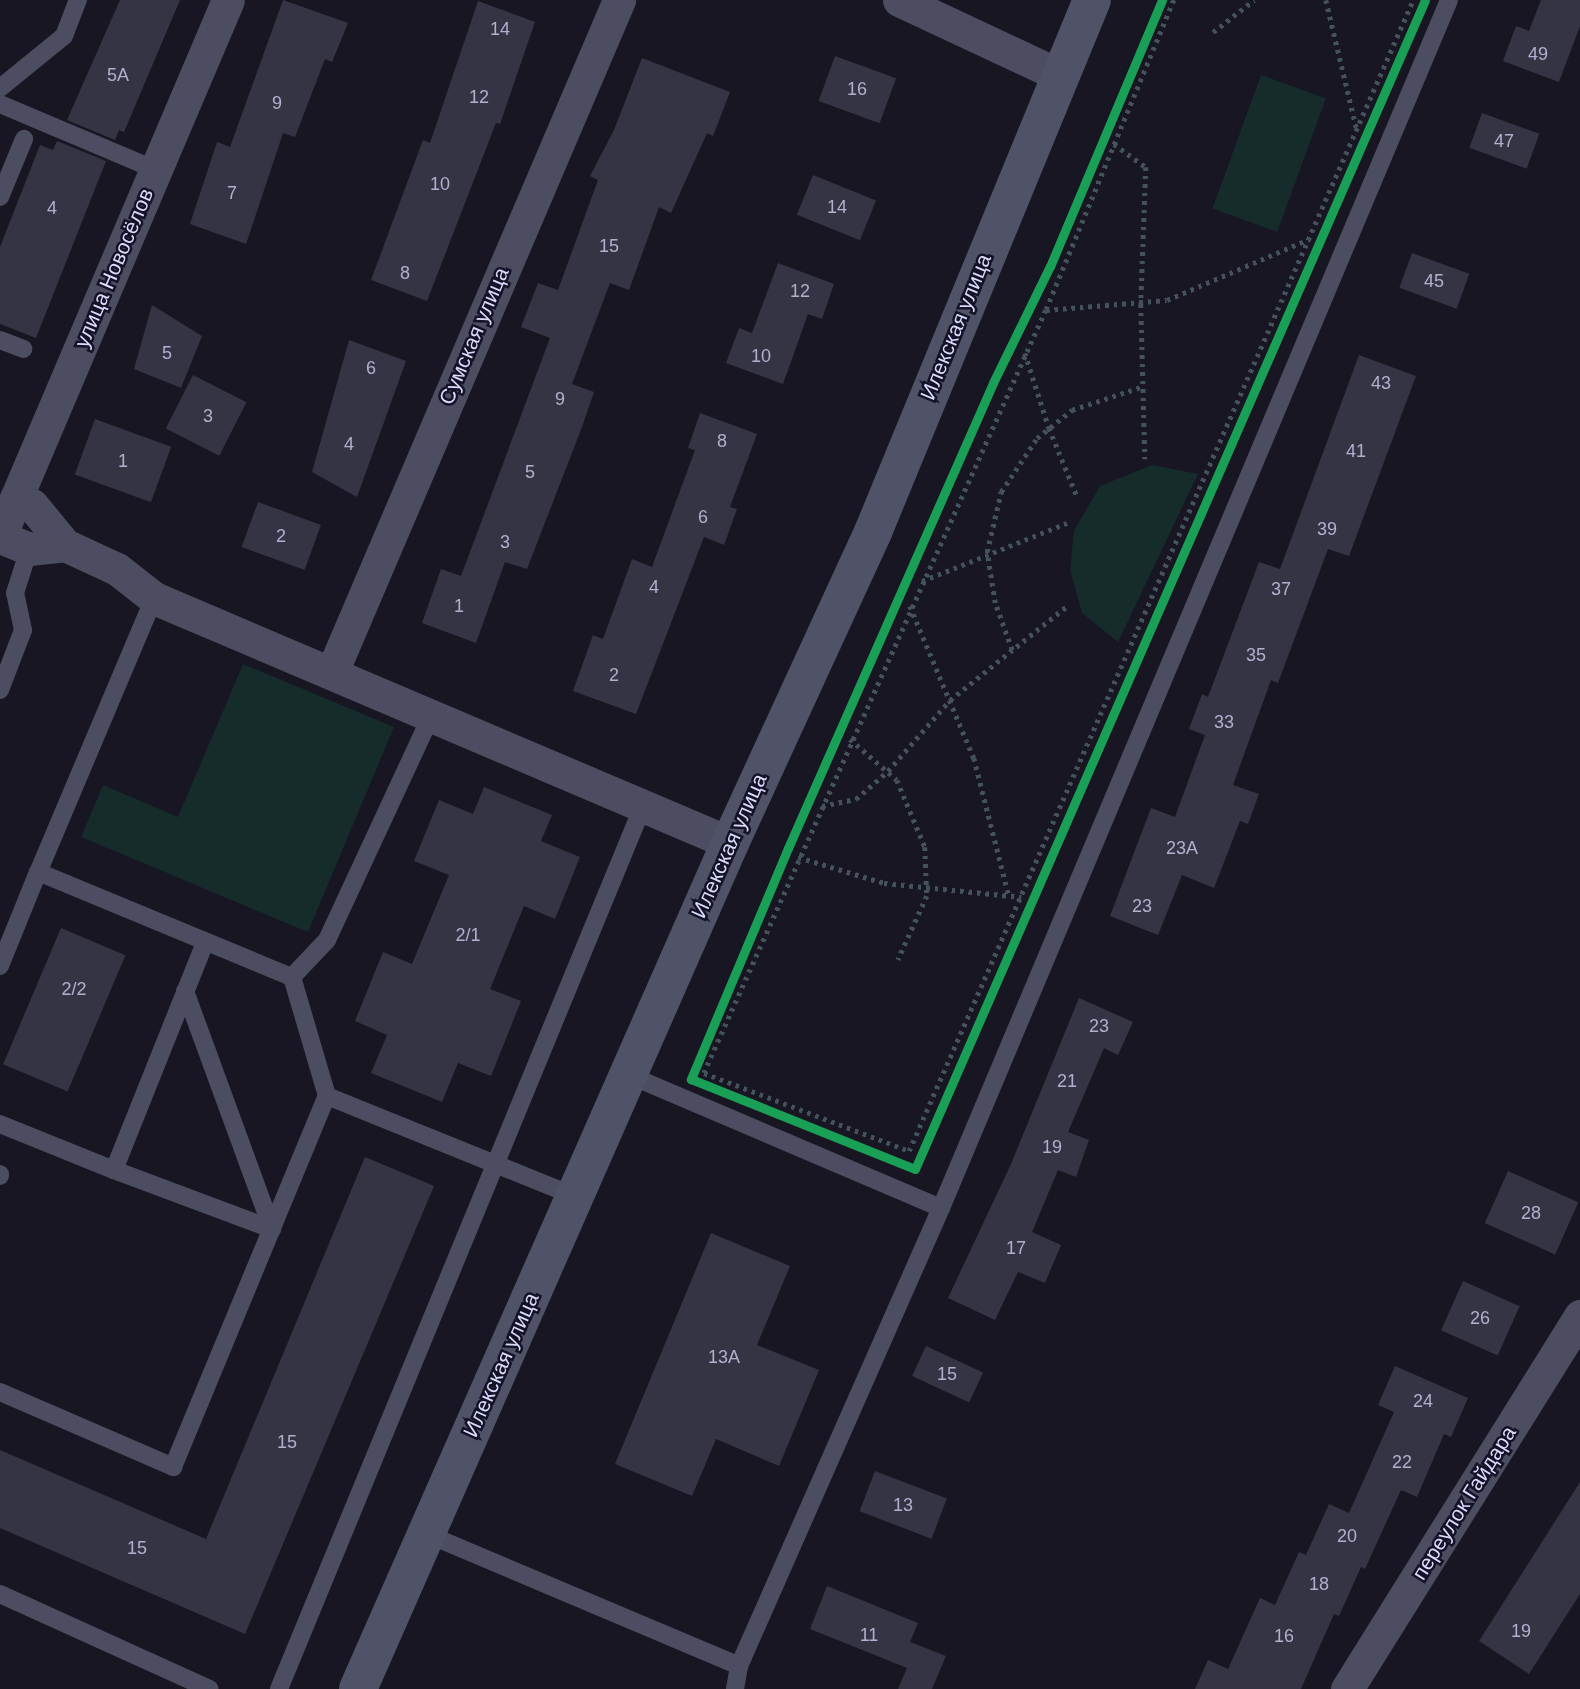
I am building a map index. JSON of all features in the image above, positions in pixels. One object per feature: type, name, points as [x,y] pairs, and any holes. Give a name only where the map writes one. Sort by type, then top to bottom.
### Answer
[{"type":"street","name":"улица Новосёлов","points":[[10,540],[16,498],[228,0]]},
{"type":"street","name":"Сумская улица","points":[[332,672],[619,0]]},
{"type":"street","points":[[899,0],[1059,75]]},
{"type":"street","name":"Илекская улица","points":[[358,1689],[730,843],[873,532],[1092,0]]},
{"type":"street","points":[[16,498],[32,505],[65,545]]},
{"type":"street","points":[[10,540],[65,545],[117,569],[154,598],[730,843]]},
{"type":"street","name":"переулок Гайдара","points":[[1347,1689],[1580,1316]]},
{"type":"lane","points":[[0,88],[64,36],[78,0]]},
{"type":"lane","points":[[735,1689],[739,1666],[941,1208],[1449,0]]},
{"type":"lane","points":[[0,104],[156,170]]},
{"type":"lane","points":[[0,197],[24,139]]},
{"type":"lane","points":[[0,340],[23,349]]},
{"type":"lane","points":[[1,685],[23,630],[15,593],[10,540]]},
{"type":"lane","points":[[0,967],[154,598]]},
{"type":"lane","points":[[292,977],[327,940],[431,716]]},
{"type":"lane","points":[[279,1689],[643,806]]},
{"type":"lane","points":[[38,872],[292,977]]},
{"type":"lane","points":[[114,1170],[205,942]]},
{"type":"lane","points":[[0,1392],[173,1467],[327,1096],[292,977]]},
{"type":"lane","points":[[185,991],[272,1229]]},
{"type":"lane","points":[[629,1075],[941,1208]]},
{"type":"lane","points":[[327,1096],[575,1196]]},
{"type":"lane","points":[[0,1124],[272,1229]]},
{"type":"lane","points":[[427,1534],[739,1666]]},
{"type":"lane","points":[[0,1594],[209,1689]]},
{"type":"path","points":[[1082,190],[1162,0]]},
{"type":"path","points":[[1174,0],[1046,310],[850,739],[704,1073],[909,1151],[1413,0]]},
{"type":"path","points":[[1213,32],[1254,0]]},
{"type":"path","points":[[1326,0],[1357,131]]},
{"type":"path","points":[[926,1143],[1425,0]]},
{"type":"path","points":[[1114,144],[1146,167],[1141,303],[1141,387],[1145,459]]},
{"type":"path","points":[[1046,310],[1167,300],[1310,239]]},
{"type":"path","points":[[1025,353],[1049,428],[1077,496]]},
{"type":"path","points":[[1012,650],[995,603],[987,552],[1001,492],[1037,438],[1072,410],[1141,387]]},
{"type":"path","points":[[921,581],[987,552],[1067,523]]},
{"type":"path","points":[[821,806],[856,799],[888,771],[950,700],[1067,606]]},
{"type":"path","points":[[910,607],[974,758],[1009,896]]},
{"type":"path","points":[[850,739],[897,780],[925,847],[929,877],[927,897],[898,960]]},
{"type":"path","points":[[799,857],[884,883],[1021,897]]},
{"type":"path","points":[[739,964],[691,1079],[778,1114]]},
{"type":"green space","points":[[1261,75],[1326,99],[1277,232],[1212,208]]},
{"type":"green space","points":[[1152,465],[1198,474],[1118,642],[1082,613],[1070,570],[1074,531],[1100,486]]},
{"type":"green space","points":[[243,664],[394,727],[308,932],[81,837],[103,785],[178,817]]},
{"type":"building","points":[[120,0],[180,0],[124,132],[119,130],[115,140],[67,120]]},
{"type":"building","points":[[283,0],[348,23],[332,62],[325,59],[295,137],[283,133],[246,244],[190,224],[217,142],[230,147]]},
{"type":"building","points":[[1541,0],[1580,0],[1580,26],[1559,82],[1503,61],[1516,26],[1529,31]]},
{"type":"building","points":[[478,1],[535,22],[500,124],[496,123],[427,301],[371,280],[423,140],[430,143]]},
{"type":"building","points":[[835,56],[896,78],[880,123],[819,101]]},
{"type":"building","points":[[642,58],[730,92],[713,136],[707,133],[671,213],[659,207],[629,290],[610,283],[572,384],[594,392],[582,427],[527,569],[505,562],[476,643],[422,623],[441,569],[461,576],[550,338],[521,327],[538,283],[558,290],[598,180],[590,176],[614,130]]},
{"type":"building","points":[[1482,113],[1539,134],[1527,169],[1469,148]]},
{"type":"building","points":[[57,141],[106,161],[36,338],[0,324],[0,247],[40,145],[53,150]]},
{"type":"building","points":[[813,175],[876,200],[860,240],[797,215]]},
{"type":"building","points":[[1412,253],[1469,274],[1457,309],[1399,288]]},
{"type":"building","points":[[778,263],[834,284],[822,319],[808,314],[783,384],[726,363],[739,328],[752,333]]},
{"type":"building","points":[[152,305],[202,336],[181,388],[134,369]]},
{"type":"building","points":[[349,340],[406,361],[357,497],[312,472]]},
{"type":"building","points":[[1359,355],[1416,376],[1349,556],[1328,549],[1278,683],[1271,680],[1233,785],[1259,794],[1248,824],[1240,821],[1214,888],[1182,875],[1158,935],[1110,916],[1151,808],[1175,817],[1205,735],[1189,729],[1202,694],[1208,697],[1259,562],[1280,569]]},
{"type":"building","points":[[193,375],[246,402],[219,456],[166,428]]},
{"type":"building","points":[[700,413],[757,434],[730,507],[737,509],[724,545],[704,537],[636,714],[573,691],[593,635],[603,639],[632,559],[652,567],[695,450],[688,448]]},
{"type":"building","points":[[95,419],[171,447],[151,502],[75,474]]},
{"type":"building","points":[[258,502],[321,525],[305,570],[242,547]]},
{"type":"building","points":[[484,787],[552,815],[541,841],[580,857],[555,919],[524,906],[490,989],[521,1001],[491,1076],[458,1063],[442,1102],[371,1073],[387,1035],[355,1021],[383,952],[412,964],[449,875],[414,861],[439,800],[473,814]]},
{"type":"building","points":[[61,928],[125,955],[68,1092],[3,1064]]},
{"type":"building","points":[[1079,998],[1133,1022],[1118,1055],[1104,1048],[1068,1132],[1089,1140],[1076,1177],[1058,1170],[1032,1232],[1061,1245],[1045,1283],[1018,1272],[995,1320],[948,1298],[1011,1164]]},
{"type":"building","points":[[365,1157],[434,1186],[245,1634],[0,1528],[0,1450],[206,1539]]},
{"type":"building","points":[[1508,1171],[1578,1202],[1555,1254],[1485,1223]]},
{"type":"building","points":[[711,1233],[790,1266],[757,1345],[819,1370],[779,1466],[716,1439],[692,1496],[615,1464]]},
{"type":"building","points":[[1463,1281],[1520,1306],[1498,1356],[1441,1330]]},
{"type":"building","points":[[926,1346],[983,1373],[969,1403],[912,1376]]},
{"type":"building","points":[[1395,1366],[1468,1398],[1451,1437],[1444,1434],[1417,1497],[1401,1490],[1365,1569],[1361,1567],[1339,1616],[1334,1614],[1301,1689],[1195,1689],[1208,1660],[1228,1669],[1260,1598],[1275,1605],[1299,1552],[1306,1555],[1329,1504],[1349,1513],[1394,1412],[1378,1405]]},
{"type":"building","points":[[875,1471],[947,1499],[931,1539],[860,1511]]},
{"type":"building","points":[[1580,1482],[1580,1594],[1529,1674],[1479,1641]]},
{"type":"building","points":[[827,1586],[918,1623],[910,1642],[946,1656],[932,1689],[898,1689],[907,1668],[810,1629]]},
{"type":"cycle path","points":[[1162,0],[1050,266],[993,383],[788,848],[691,1079],[915,1169],[1425,0]]}]
